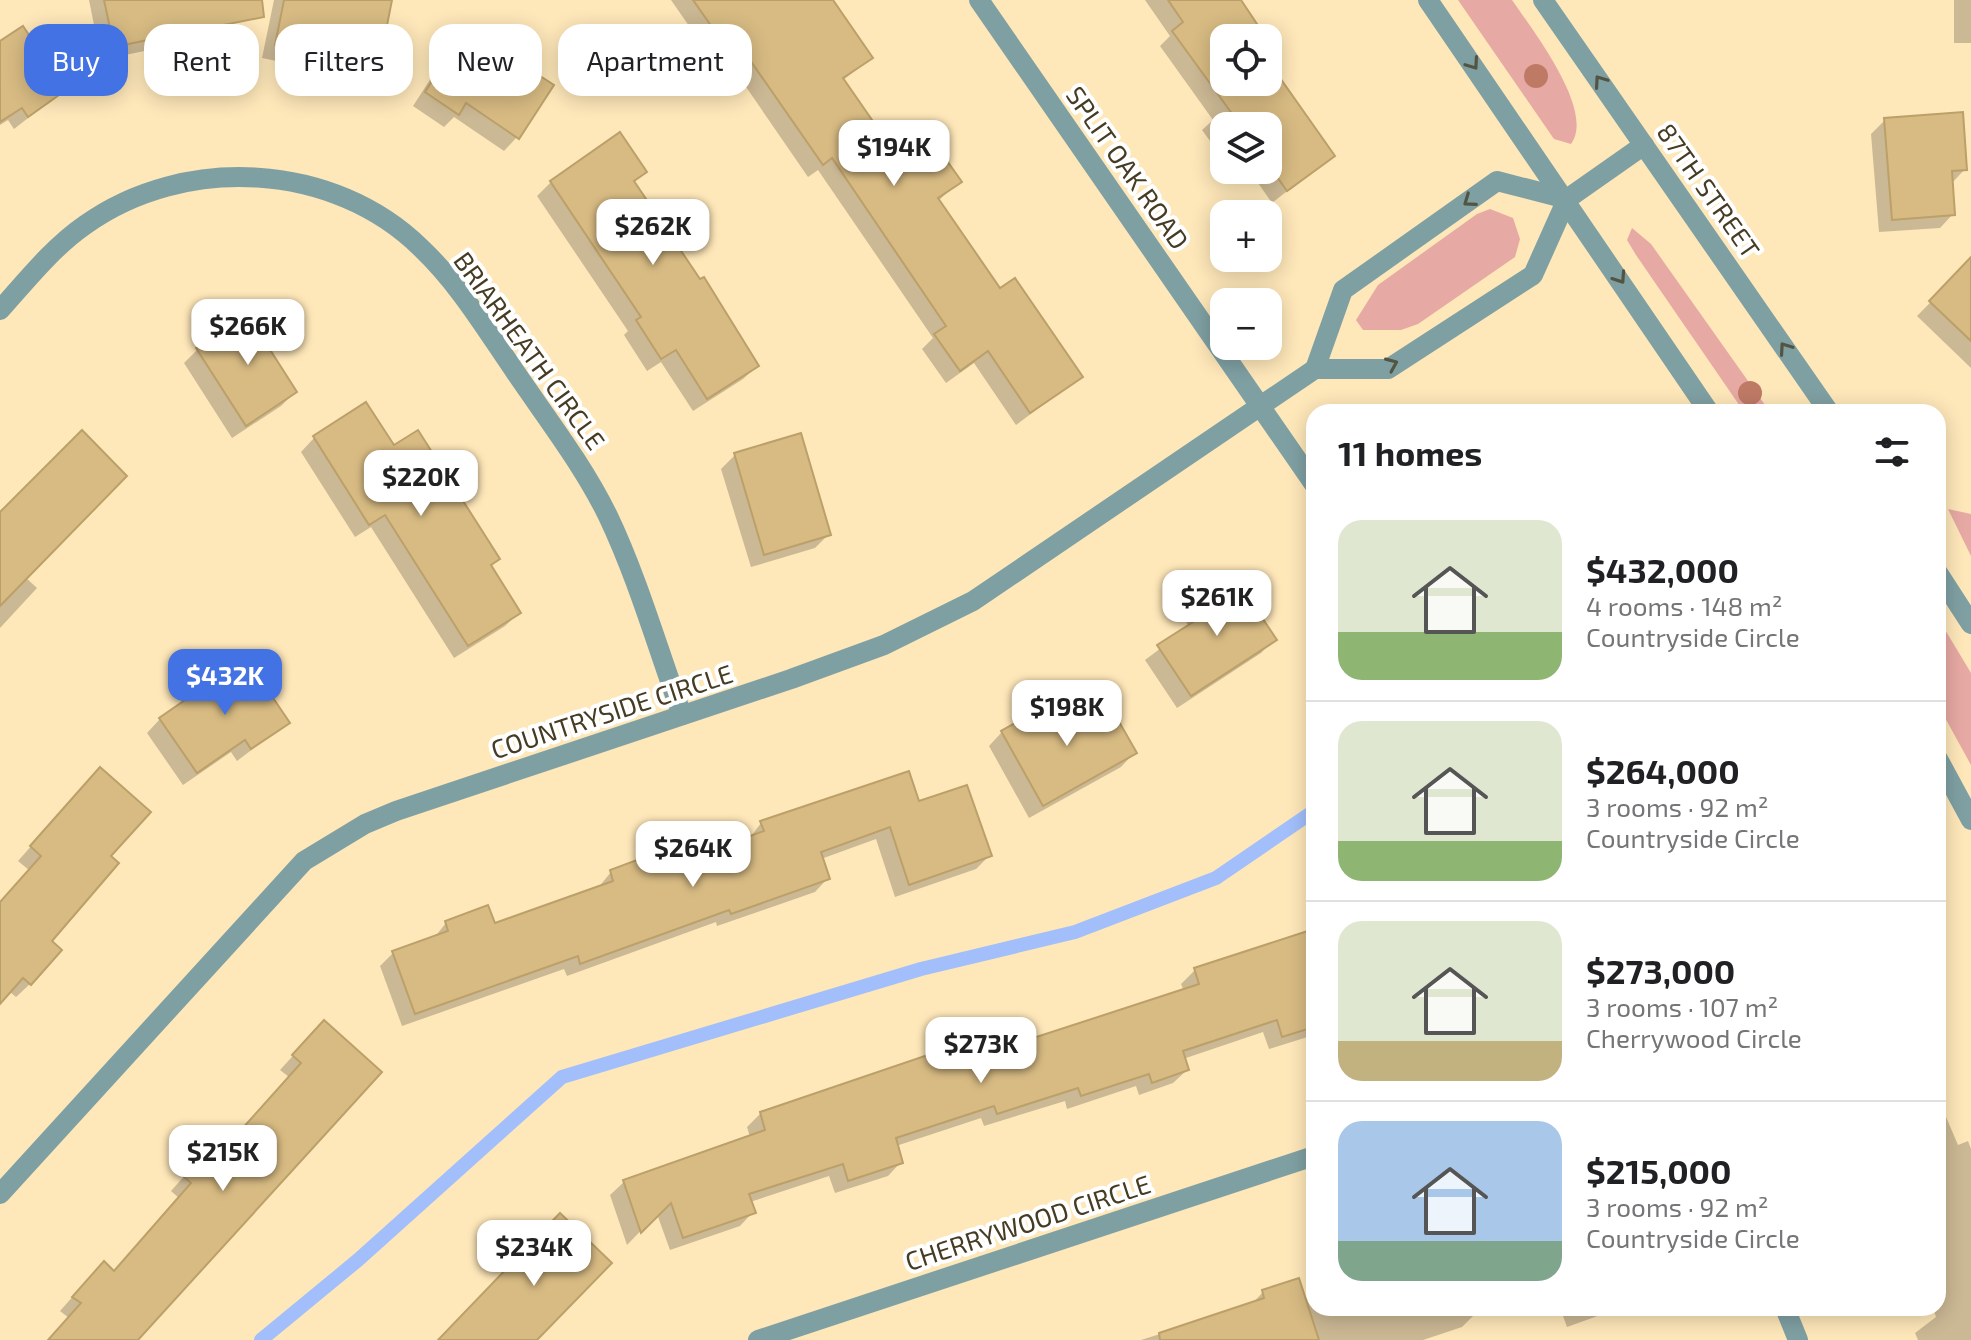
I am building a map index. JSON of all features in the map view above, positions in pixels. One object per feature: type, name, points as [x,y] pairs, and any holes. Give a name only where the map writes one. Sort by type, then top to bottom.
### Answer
[{"type":"street","name":"SPLIT OAK ROAD","points":[[979,0],[1306,472]]},
{"type":"street","points":[[1428,0],[1567,199],[1704,404]]},
{"type":"street","name":"87TH STREET","points":[[1543,0],[1823,404]]},
{"type":"street","points":[[1567,199],[1497,181],[1343,290],[1315,369],[1388,369],[1533,275],[1567,199],[1644,145]]},
{"type":"street","name":"BRIARHEATH CIRCLE","points":[[0,310],[56,248],[86,224],[141,194],[201,179],[230,176],[290,181],[324,190],[376,214],[422,248],[464,298],[589,478],[610,520],[682,715]]},
{"type":"street","name":"COUNTRYSIDE CIRCLE","points":[[0,1194],[304,861],[365,824],[396,811],[884,645],[973,601],[1315,369]]},
{"type":"street","points":[[1946,585],[1971,624]]},
{"type":"street","points":[[1946,774],[1971,820]]},
{"type":"street","name":"CHERRYWOOD CIRCLE","points":[[758,1340],[1306,1159]]},
{"type":"street","points":[[1788,1316],[1798,1340]]},
{"type":"shaded area","points":[[1458,0],[1512,0],[1546,49],[1568,91],[1575,112],[1576,129],[1571,144],[1554,139]]},
{"type":"shaded area","points":[[1490,209],[1513,218],[1520,239],[1515,257],[1418,324],[1401,330],[1363,330],[1356,320],[1378,285],[1477,214]]},
{"type":"shaded area","points":[[1632,228],[1651,244],[1764,404],[1738,404],[1627,240]]},
{"type":"shaded area","points":[[1948,509],[1971,514],[1971,556]]},
{"type":"shaded area","points":[[1946,631],[1971,673],[1971,765],[1946,720]]},
{"type":"building","points":[[104,0],[262,0],[264,17],[228,24],[144,24],[144,41],[128,44],[128,24],[109,24]]},
{"type":"building","points":[[284,0],[392,0],[387,24],[279,24]]},
{"type":"building","points":[[693,0],[833,0],[873,58],[843,78],[904,166],[935,144],[962,182],[938,198],[1000,288],[1015,278],[1083,377],[1030,413],[988,351],[960,371],[934,334],[946,326],[832,158],[823,165],[752,63],[752,24],[710,24]]},
{"type":"building","points":[[1168,0],[1241,0],[1257,24],[1210,24],[1210,83],[1172,31],[1183,22]]},
{"type":"building","points":[[23,26],[24,96],[58,96],[28,117],[22,108],[0,122],[0,41]]},
{"type":"building","points":[[542,77],[554,85],[519,139],[466,103],[459,115],[431,96],[542,96]]},
{"type":"building","points":[[1282,81],[1335,156],[1287,191],[1282,184],[1282,112],[1231,112],[1219,96],[1282,96]]},
{"type":"building","points":[[1963,112],[1967,170],[1952,171],[1955,215],[1892,220],[1884,118]]},
{"type":"building","points":[[620,132],[647,172],[634,181],[700,279],[704,277],[759,366],[707,399],[676,350],[661,359],[636,320],[641,317],[550,181]]},
{"type":"building","points":[[1971,257],[1971,341],[1929,301]]},
{"type":"building","points":[[258,308],[279,342],[269,348],[297,392],[246,426],[196,348]]},
{"type":"building","points":[[366,402],[394,445],[418,430],[500,559],[491,565],[521,613],[468,646],[385,515],[369,525],[313,436]]},
{"type":"building","points":[[82,430],[127,476],[0,606],[0,512]]},
{"type":"building","points":[[801,433],[831,535],[764,555],[734,453]]},
{"type":"building","points":[[1234,576],[1277,640],[1191,696],[1157,645],[1204,615],[1195,602]]},
{"type":"building","points":[[246,658],[290,723],[251,749],[245,740],[197,773],[159,718]]},
{"type":"building","points":[[1106,699],[1137,753],[1043,806],[1001,731],[1049,704],[1061,725]]},
{"type":"building","points":[[100,767],[151,812],[111,856],[119,863],[52,941],[62,950],[31,985],[23,978],[0,1004],[0,902],[41,856],[30,846]]},
{"type":"building","points":[[909,771],[919,801],[967,785],[992,856],[909,885],[890,827],[821,852],[830,879],[731,914],[729,910],[580,964],[578,956],[415,1014],[392,951],[448,931],[445,921],[488,905],[495,923],[613,881],[610,870],[653,854],[659,869],[764,831],[760,821]]},
{"type":"building","points":[[1306,932],[1306,1030],[1282,1037],[1277,1020],[1183,1051],[1189,1070],[1152,1083],[1149,1074],[1081,1096],[1078,1088],[997,1114],[994,1106],[896,1138],[903,1163],[848,1181],[843,1164],[749,1194],[756,1213],[683,1238],[671,1203],[641,1233],[623,1180],[765,1130],[760,1112],[1010,1027],[1015,1044],[1199,984],[1194,968]]},
{"type":"building","points":[[324,1020],[382,1072],[138,1340],[48,1340],[81,1303],[72,1297],[104,1261],[114,1271],[191,1183],[183,1176],[214,1141],[224,1149],[301,1063],[292,1055]]},
{"type":"building","points":[[560,1213],[612,1263],[537,1340],[438,1340]]},
{"type":"building","points":[[1299,1278],[1306,1300],[1306,1316],[1311,1316],[1319,1340],[1160,1340],[1159,1333],[1264,1298],[1262,1290]]},
{"type":"waterway","points":[[261,1340],[358,1260],[562,1077],[921,969],[1075,932],[1216,878],[1306,816]]}]
